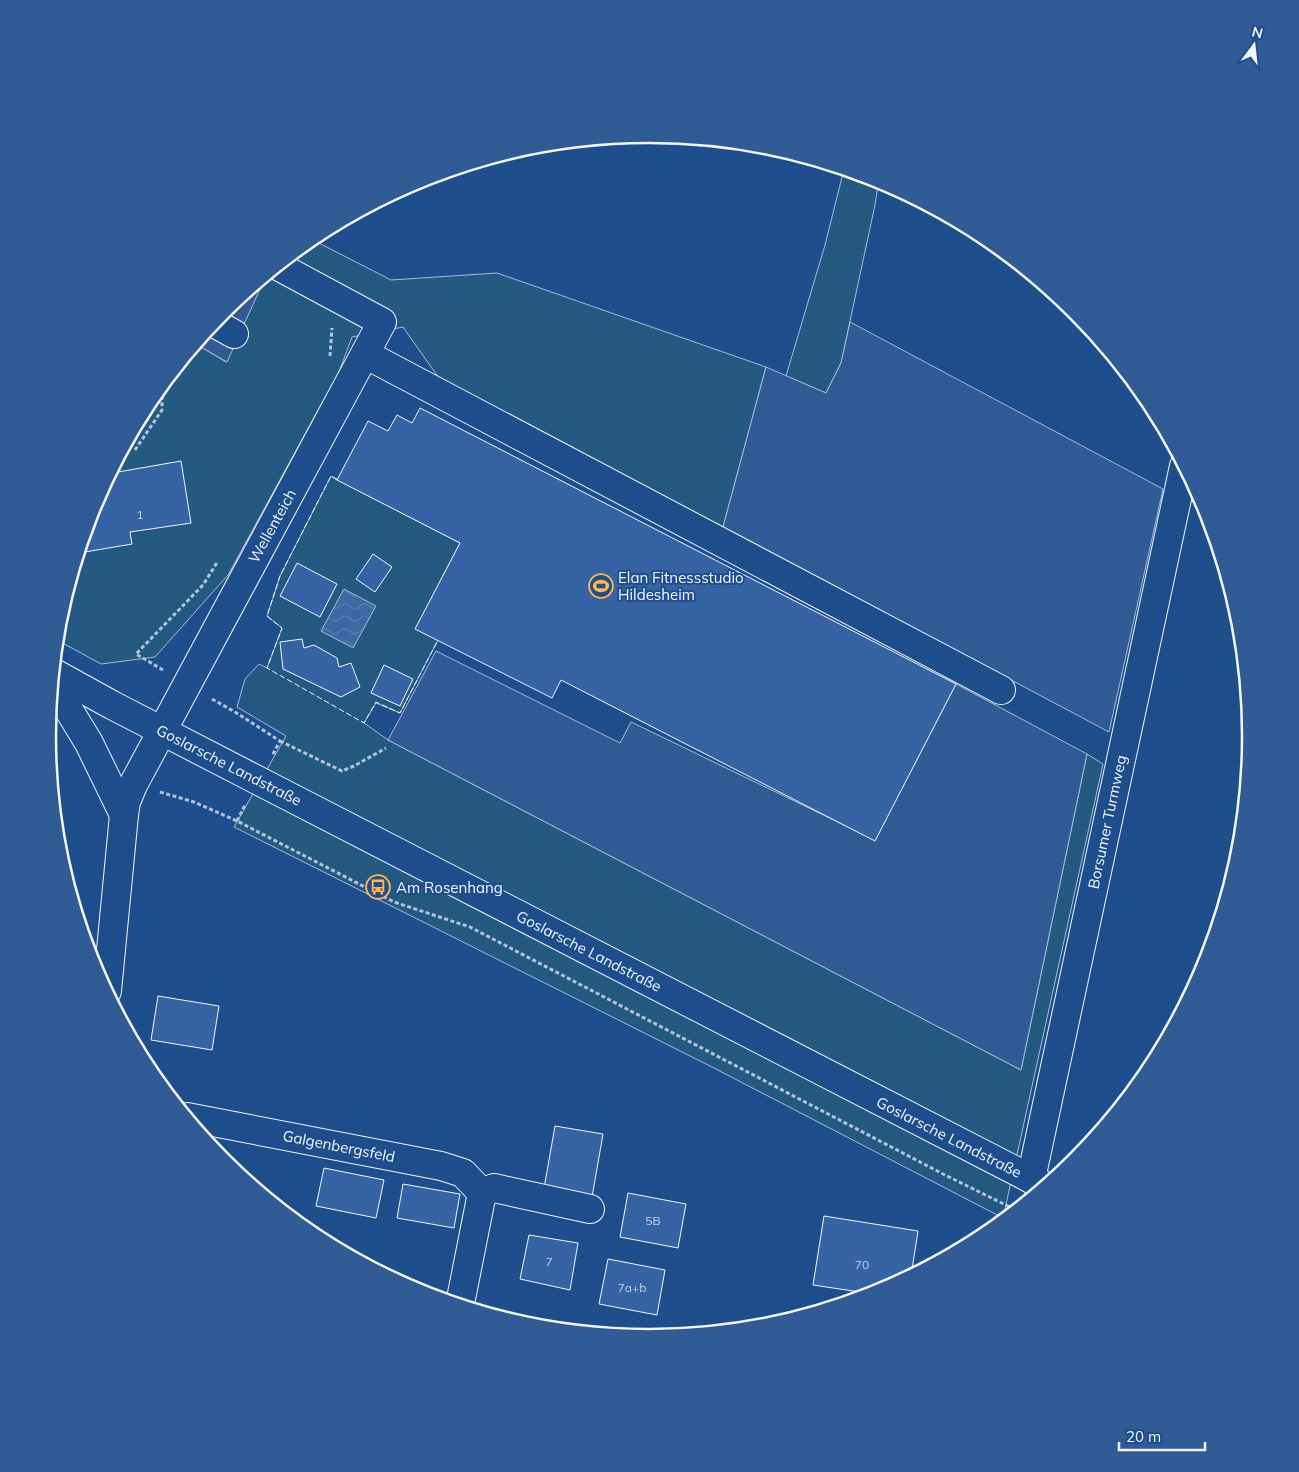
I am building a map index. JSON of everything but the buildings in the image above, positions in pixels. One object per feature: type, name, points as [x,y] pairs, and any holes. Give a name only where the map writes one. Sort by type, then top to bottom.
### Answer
[{"type":"street","name":"Wellenteich","points":[[162,730],[382,322],[283,269]]},
{"type":"street","points":[[365,354],[1001,690]]},
{"type":"street","name":"Borsumer Turmweg","points":[[1038,1182],[1182,475]]},
{"type":"street","name":"Goslarsche Landstraße","points":[[60,676],[112,705],[1038,1182]]},
{"type":"street","points":[[58,693],[90,743],[124,815]]},
{"type":"street","points":[[107,977],[126,802],[132,785],[162,730]]},
{"type":"street","name":"Galgenbergsfeld","points":[[196,1119],[441,1166],[463,1173],[482,1193]]},
{"type":"street","points":[[461,1299],[482,1193],[494,1188],[590,1210]]},
{"type":"path","points":[[329,362],[331,321]]},
{"type":"path","points":[[136,450],[162,410],[162,398]]},
{"type":"path","points":[[219,560],[203,585],[136,654],[235,712],[280,742],[342,771],[386,748]]},
{"type":"path","points":[[236,821],[280,742]]},
{"type":"path","points":[[132,785],[194,802],[236,821],[394,902],[470,927],[943,1174],[1011,1207]]},
{"type":"shaded area","points":[[843,175],[878,188],[841,363],[826,393],[786,376],[825,245]]},
{"type":"shaded area","points":[[319,243],[391,280],[497,273],[766,367],[723,527],[448,391],[403,327],[352,337],[339,372],[228,575],[155,657],[101,664],[64,644],[76,582],[101,509],[117,474],[156,406],[201,347],[226,362],[259,289],[288,265]]},
{"type":"shaded area","points":[[260,289],[260,289],[227,362],[201,347]]},
{"type":"shaded area","points":[[850,322],[1163,489],[1109,732],[723,527],[766,367],[826,393],[841,363]]},
{"type":"shaded area","points":[[331,476],[460,543],[416,628],[438,640],[400,713],[376,703],[364,723],[388,740],[1021,1070],[1087,754],[1103,764],[1004,1212],[998,1216],[712,1067],[234,827],[286,736],[237,707],[245,679],[259,664],[267,668],[282,628],[267,616],[280,576]]},
{"type":"shaded area","points":[[436,651],[620,743],[631,722],[875,840],[956,684],[1087,754],[1021,1070],[388,740]]},
{"type":"water","points":[[344,589],[376,606],[353,648],[321,631]]},
{"type":"fence","points":[[337,480],[331,476],[280,576],[267,616],[282,628],[267,668],[364,723],[376,702],[400,713],[438,640]]},
{"type":"place","name":"Elan Fitnessstudio Hildesheim","points":[[601,586]]},
{"type":"place","name":"Am Rosenhang","points":[[378,887]]}]
